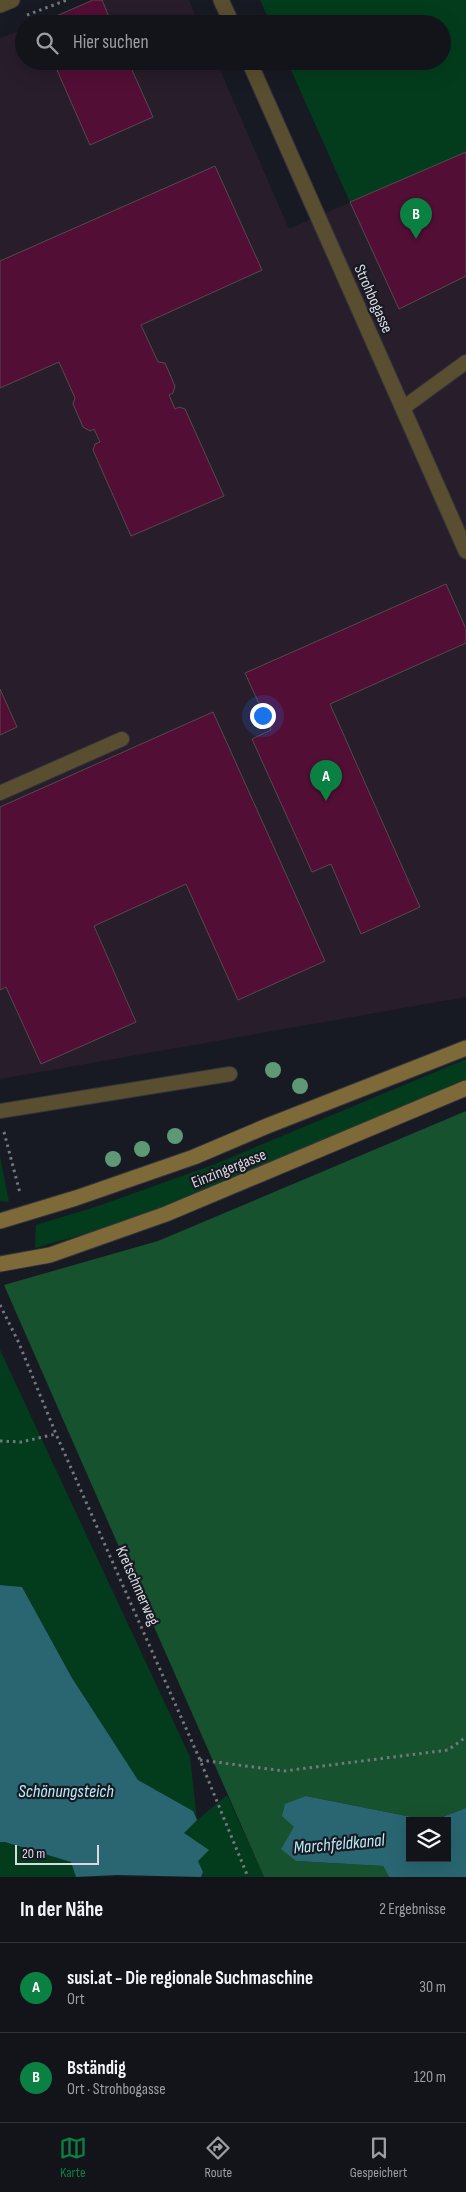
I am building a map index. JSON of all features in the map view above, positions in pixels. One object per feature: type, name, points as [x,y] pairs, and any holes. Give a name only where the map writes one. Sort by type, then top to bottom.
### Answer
[{"type":"main road","name":"Einzingergasse","points":[[0,1221],[76,1198],[194,1157],[267,1126],[466,1048]]},
{"type":"main road","name":"Einzingergasse","points":[[0,1264],[50,1255],[150,1220],[466,1088]]},
{"type":"street","points":[[0,5],[12,0]]},
{"type":"street","points":[[221,0],[228,15]]},
{"type":"street","name":"Strohbogasse","points":[[252,70],[466,551]]},
{"type":"lane","points":[[403,408],[466,362]]},
{"type":"lane","points":[[0,793],[122,739]]},
{"type":"lane","points":[[0,1111],[230,1074]]},
{"type":"path","points":[[28,15],[66,0]]},
{"type":"path","name":"Kretschmerweg","points":[[0,1305],[18,1341],[56,1434],[200,1760],[232,1842],[248,1877]]},
{"type":"path","points":[[0,1441],[21,1442],[56,1434]]},
{"type":"path","points":[[200,1760],[284,1771],[448,1750],[466,1737]]},
{"type":"shaded area","points":[[93,0],[189,0],[195,15],[59,15]]},
{"type":"shaded area","points":[[15,32],[15,70],[220,70],[289,229],[466,152],[466,997],[0,1079],[0,38]]},
{"type":"green space","points":[[260,0],[466,0],[466,152],[350,202],[291,70],[451,70],[451,15],[267,15]]},
{"type":"green space","points":[[466,1059],[466,1080],[176,1202],[105,1228],[35,1248],[36,1225],[98,1206],[213,1165]]},
{"type":"green space","points":[[466,1111],[466,1808],[442,1817],[412,1817],[306,1796],[294,1827],[296,1861],[383,1866],[389,1877],[264,1877],[4,1285],[158,1241]]},
{"type":"green space","points":[[0,1156],[9,1202],[0,1201]]},
{"type":"green space","points":[[0,1350],[190,1757],[197,1820],[227,1795],[264,1877],[201,1877],[203,1872],[184,1833],[193,1811],[138,1780],[72,1678],[22,1587],[0,1585]]},
{"type":"green space","points":[[0,1842],[72,1862],[76,1877],[0,1877]]},
{"type":"water","name":"Schönungsteich","points":[[0,1585],[22,1587],[72,1678],[138,1780],[193,1811],[197,1820],[184,1833],[209,1850],[198,1861],[203,1872],[201,1877],[117,1875],[76,1877],[71,1862],[0,1842]]},
{"type":"water","name":"Marchfeldkanal","points":[[306,1796],[412,1817],[406,1817],[406,1862],[451,1862],[451,1817],[442,1817],[466,1808],[466,1877],[389,1877],[383,1866],[296,1861],[281,1849],[294,1827],[282,1816],[285,1804]]},
{"type":"building","points":[[93,0],[102,0],[108,15],[59,15]]},
{"type":"building","points":[[57,70],[132,70],[153,117],[90,145]]},
{"type":"building","points":[[466,152],[466,276],[399,309],[350,202]]},
{"type":"building","points":[[215,166],[262,270],[141,325],[158,362],[165,363],[175,386],[173,393],[169,395],[175,409],[179,407],[185,409],[224,496],[131,536],[93,450],[95,444],[100,442],[94,429],[90,431],[83,427],[73,404],[75,398],[59,362],[0,388],[0,261]]},
{"type":"building","points":[[446,584],[466,629],[466,643],[330,704],[420,907],[361,934],[331,864],[312,872],[252,739],[271,730],[245,673]]},
{"type":"building","points":[[0,689],[17,727],[0,735]]},
{"type":"building","points":[[213,712],[325,961],[238,1000],[186,884],[94,926],[136,1022],[41,1064],[6,987],[0,990],[0,807]]},
{"type":"place","name":"Bständig","points":[[416,239]]},
{"type":"place","name":"susi.at - Die regionale Suchmaschine","points":[[326,801]]}]
